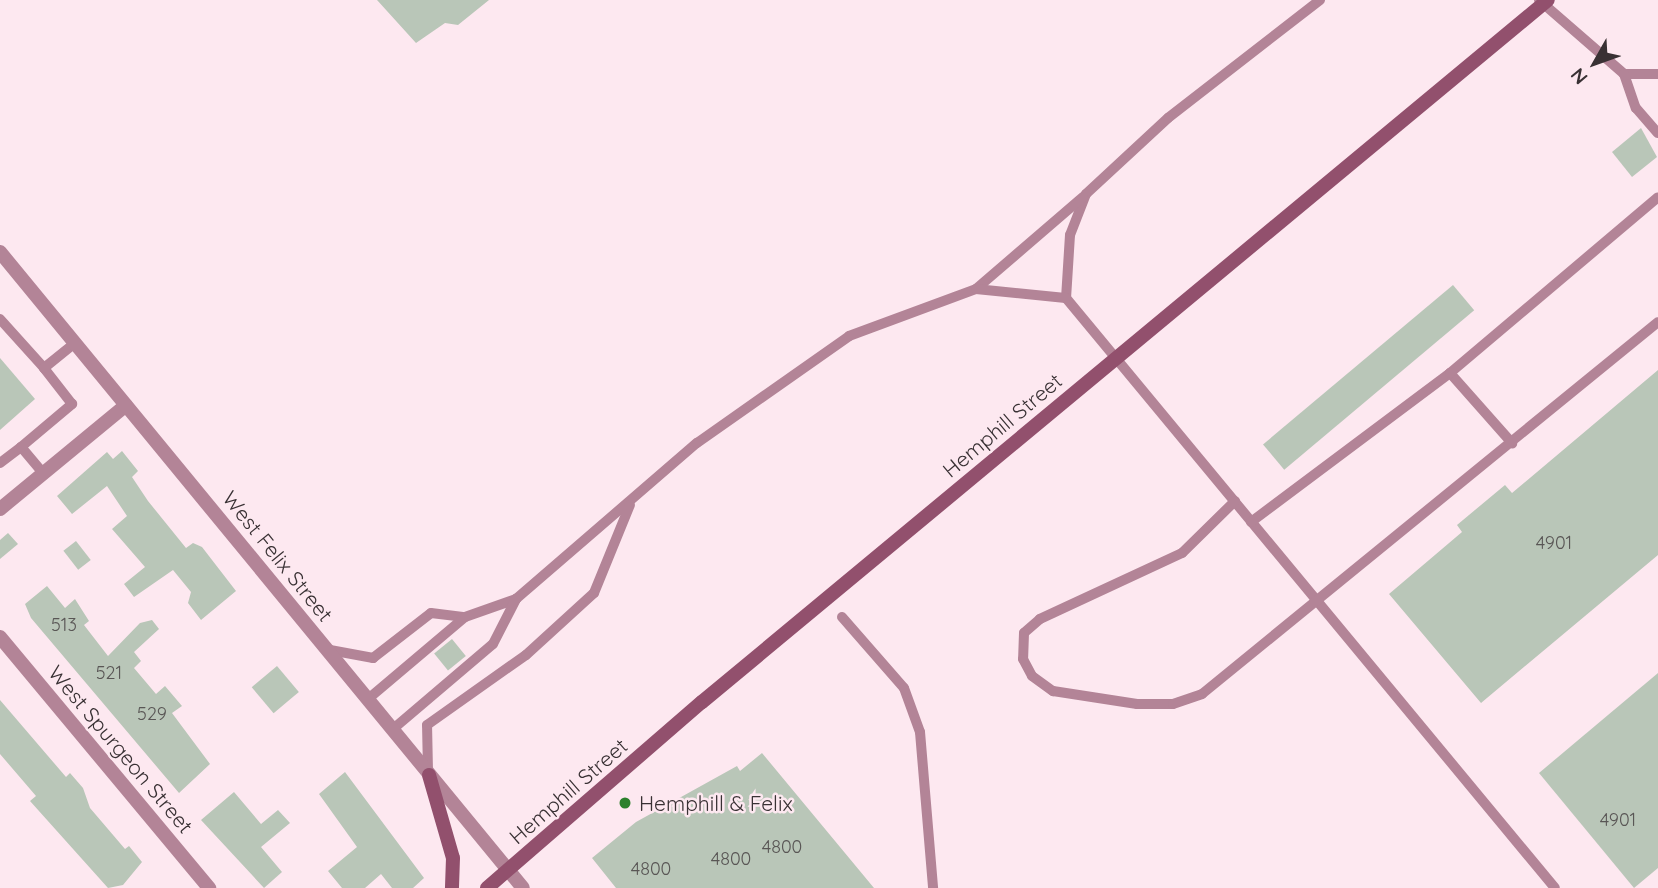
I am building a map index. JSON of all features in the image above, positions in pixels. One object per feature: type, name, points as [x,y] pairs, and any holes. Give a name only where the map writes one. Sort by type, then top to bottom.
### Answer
[{"type":"main road","name":"Hemphill Street","points":[[487,888],[702,702],[1548,0]]},
{"type":"main road","points":[[429,775],[453,858],[452,888]]},
{"type":"street","name":"West Felix Street","points":[[0,252],[523,888]]},
{"type":"street","points":[[0,509],[127,405]]},
{"type":"street","name":"West Spurgeon Street","points":[[0,637],[209,888]]},
{"type":"lane","points":[[368,699],[465,617],[516,598],[630,505],[697,443],[849,336],[976,289],[1086,194],[1168,118],[1320,0]]},
{"type":"lane","points":[[1539,0],[1624,74],[1636,108],[1658,133]]},
{"type":"lane","points":[[1624,74],[1658,74]]},
{"type":"lane","points":[[1086,194],[1070,235],[1066,298],[1555,888]]},
{"type":"lane","points":[[1251,522],[1450,373],[1658,197]]},
{"type":"lane","points":[[976,289],[1066,298]]},
{"type":"lane","points":[[0,319],[46,370],[72,404],[0,463]]},
{"type":"lane","points":[[1235,501],[1182,553],[1040,618],[1024,633],[1023,659],[1032,676],[1053,691],[1173,704],[1202,694],[1319,603],[1658,322]]},
{"type":"lane","points":[[46,370],[75,343]]},
{"type":"lane","points":[[1450,373],[1512,443]]},
{"type":"lane","points":[[20,447],[43,474]]},
{"type":"lane","points":[[429,775],[422,742],[426,725],[526,655],[594,593],[630,505]]},
{"type":"lane","points":[[393,729],[493,644],[516,598]]},
{"type":"lane","points":[[327,649],[373,658],[431,613],[465,617]]},
{"type":"lane","points":[[842,617],[904,688],[920,732],[933,888]]},
{"type":"building","points":[[377,0],[489,0],[458,25],[445,23],[416,43]]},
{"type":"building","points":[[1641,128],[1657,157],[1632,177],[1612,152]]},
{"type":"building","points":[[1453,285],[1474,310],[1284,470],[1263,444]]},
{"type":"building","points":[[0,358],[35,399],[0,430]]},
{"type":"building","points":[[1658,370],[1658,555],[1481,703],[1389,594],[1462,532],[1457,525],[1505,485],[1512,493]]},
{"type":"building","points":[[122,451],[138,471],[132,477],[186,548],[193,543],[202,547],[236,591],[201,620],[188,603],[191,592],[173,570],[134,597],[124,584],[145,567],[112,529],[127,516],[107,486],[72,514],[57,496],[107,452],[113,459]]},
{"type":"building","points":[[8,533],[18,544],[0,559],[0,540]]},
{"type":"building","points":[[76,541],[91,560],[78,570],[63,551]]},
{"type":"building","points":[[47,586],[65,608],[75,599],[89,621],[84,625],[108,656],[140,623],[152,620],[159,629],[134,652],[141,661],[134,668],[156,694],[165,686],[182,706],[172,713],[210,764],[179,793],[31,618],[25,604]]},
{"type":"building","points":[[452,639],[466,656],[448,671],[434,653]]},
{"type":"building","points":[[277,666],[299,692],[274,713],[252,687]]},
{"type":"building","points":[[1658,673],[1658,868],[1634,888],[1539,773]]},
{"type":"building","points":[[0,700],[66,777],[70,773],[83,788],[90,808],[125,849],[129,846],[142,862],[123,885],[108,888],[30,801],[36,796],[0,754]]},
{"type":"building","points":[[762,753],[874,888],[616,888],[592,858],[636,822],[737,766],[740,771]]},
{"type":"building","points":[[345,772],[424,878],[413,888],[392,888],[381,874],[365,888],[342,888],[328,871],[357,847],[319,794]]},
{"type":"building","points":[[234,792],[261,824],[278,810],[290,823],[261,847],[282,872],[264,888],[201,820]]},
{"type":"place","name":"Hemphill & Felix","points":[[625,803]]}]
